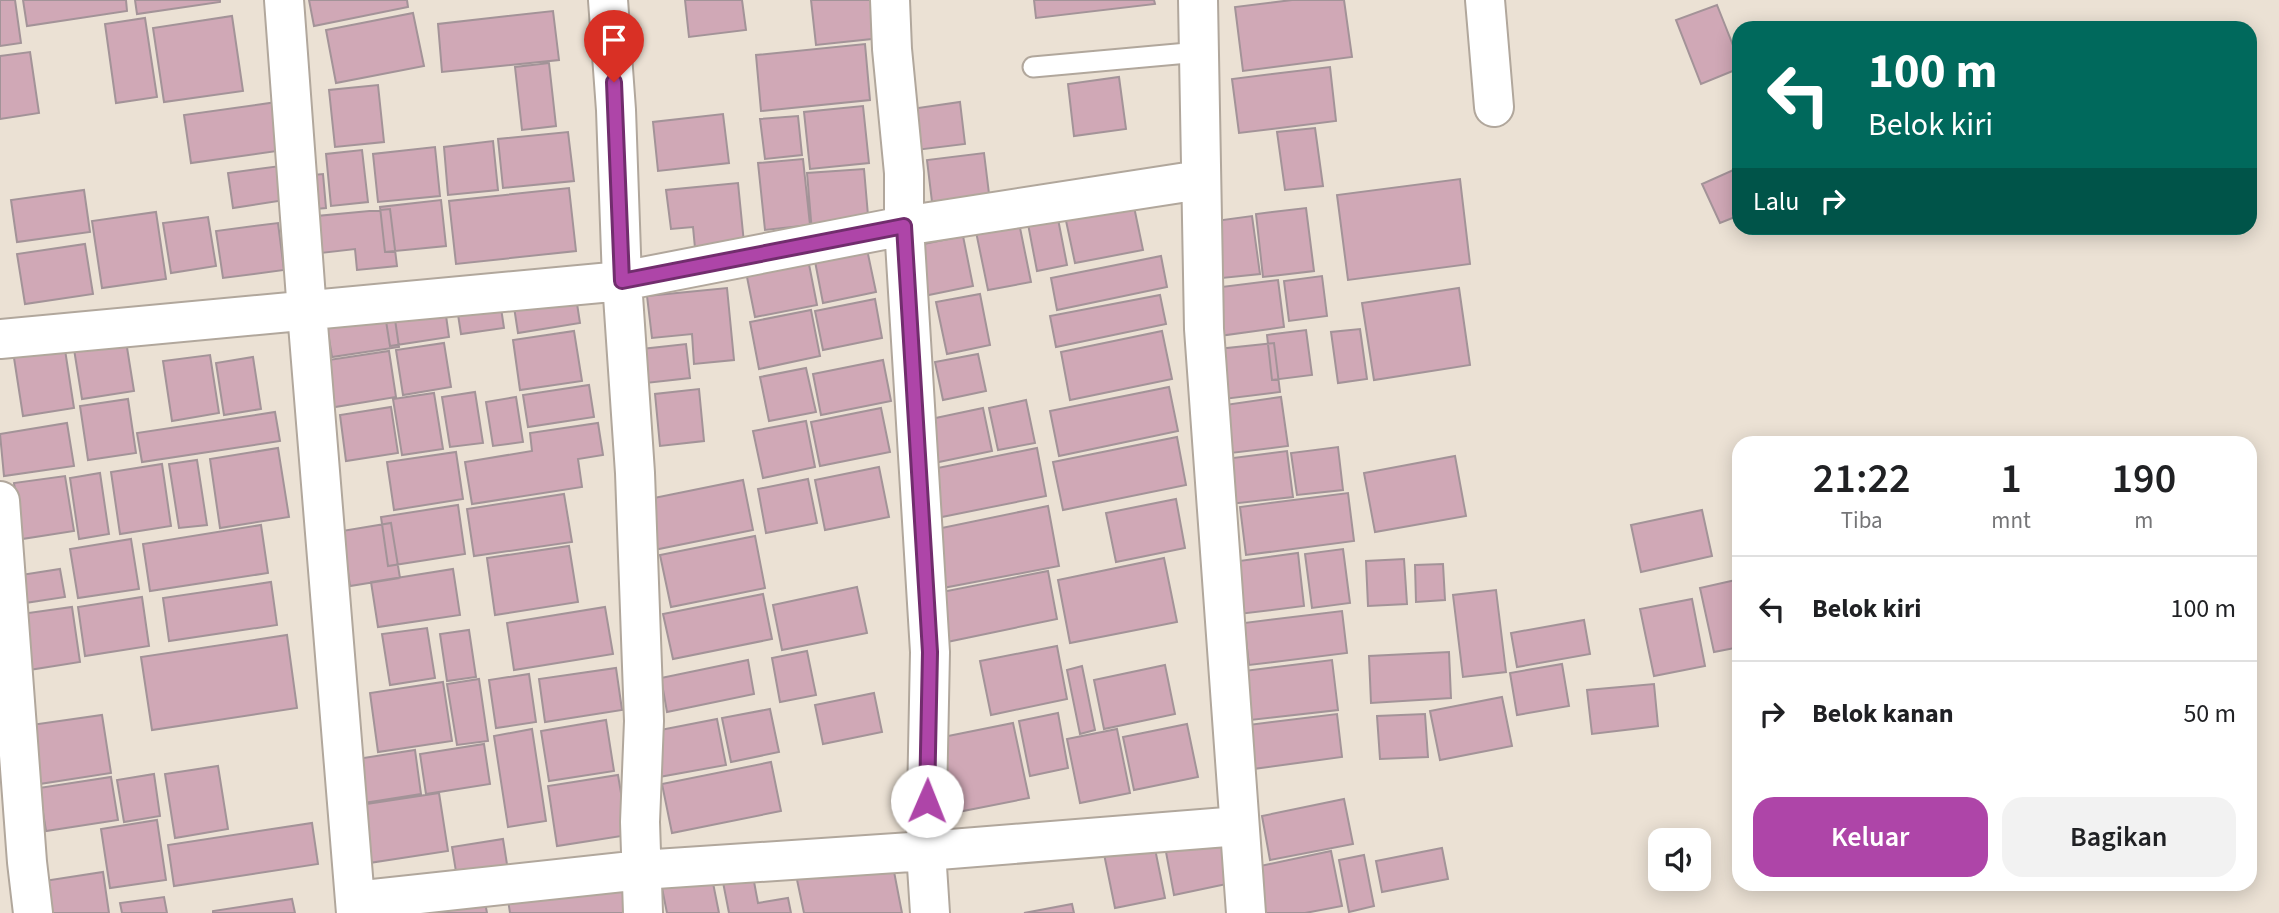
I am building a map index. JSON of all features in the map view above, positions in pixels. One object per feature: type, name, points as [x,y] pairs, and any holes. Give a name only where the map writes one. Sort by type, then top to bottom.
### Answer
[{"type":"street","points":[[284,0],[355,907],[641,870],[1239,826]]},
{"type":"street","points":[[608,0],[635,473],[644,721],[640,822],[643,913]]},
{"type":"street","points":[[890,0],[904,173],[904,226],[930,652],[926,851],[930,913]]},
{"type":"street","points":[[1198,0],[1204,329],[1246,913]]},
{"type":"street","points":[[1485,0],[1494,107]]},
{"type":"street","points":[[0,339],[622,281],[904,226],[1200,180]]},
{"type":"street","points":[[0,501],[33,913]]},
{"type":"lane","points":[[1033,67],[1199,52]]},
{"type":"building","points":[[0,0],[15,0],[21,43],[0,46]]},
{"type":"building","points":[[23,0],[126,0],[127,11],[27,26]]},
{"type":"building","points":[[135,0],[220,0],[220,2],[137,14]]},
{"type":"building","points":[[309,0],[407,0],[408,7],[314,26]]},
{"type":"building","points":[[685,0],[742,0],[746,30],[689,37]]},
{"type":"building","points":[[811,0],[877,0],[881,38],[816,45]]},
{"type":"building","points":[[1034,0],[1154,0],[1155,4],[1036,18]]},
{"type":"building","points":[[1292,0],[1344,0],[1352,57],[1243,71],[1235,7]]},
{"type":"building","points":[[1717,5],[1732,43],[1732,71],[1701,84],[1676,20]]},
{"type":"building","points":[[553,11],[559,60],[442,72],[438,24]]},
{"type":"building","points":[[413,13],[424,66],[336,83],[326,30]]},
{"type":"building","points":[[232,16],[243,91],[164,102],[153,28]]},
{"type":"building","points":[[145,18],[157,97],[116,103],[105,24]]},
{"type":"building","points":[[865,44],[870,100],[761,111],[756,55]]},
{"type":"building","points":[[30,52],[39,113],[0,119],[0,56]]},
{"type":"building","points":[[549,63],[556,126],[522,130],[515,67]]},
{"type":"building","points":[[1330,67],[1336,121],[1239,133],[1232,79]]},
{"type":"building","points":[[1119,77],[1126,129],[1074,136],[1068,84]]},
{"type":"building","points":[[378,85],[384,142],[335,147],[329,90]]},
{"type":"building","points":[[277,102],[284,150],[191,163],[184,115]]},
{"type":"building","points":[[960,102],[965,144],[916,150],[911,109]]},
{"type":"building","points":[[863,106],[869,163],[810,169],[804,112]]},
{"type":"building","points":[[723,114],[729,163],[658,171],[653,122]]},
{"type":"building","points":[[798,116],[802,155],[765,159],[760,119]]},
{"type":"building","points":[[1315,128],[1323,186],[1285,190],[1277,132]]},
{"type":"building","points":[[568,132],[574,181],[503,188],[498,139]]},
{"type":"building","points":[[493,141],[498,190],[448,195],[444,147]]},
{"type":"building","points":[[435,147],[440,196],[378,202],[373,154]]},
{"type":"building","points":[[362,150],[368,202],[331,206],[326,154]]},
{"type":"building","points":[[984,153],[990,202],[933,210],[927,160]]},
{"type":"building","points":[[803,159],[810,225],[765,230],[758,163]]},
{"type":"building","points":[[280,166],[285,200],[233,208],[228,173]]},
{"type":"building","points":[[864,169],[869,227],[812,232],[807,173]]},
{"type":"building","points":[[1732,171],[1732,218],[1720,223],[1702,184]]},
{"type":"building","points":[[323,174],[326,208],[305,210],[302,176]]},
{"type":"building","points":[[1460,179],[1470,264],[1348,280],[1337,195]]},
{"type":"building","points":[[738,183],[744,243],[695,248],[693,227],[671,229],[666,190]]},
{"type":"building","points":[[569,188],[576,251],[456,264],[449,201]]},
{"type":"building","points":[[84,190],[90,232],[17,242],[11,200]]},
{"type":"building","points":[[441,200],[446,246],[385,252],[380,207]]},
{"type":"building","points":[[1133,202],[1143,250],[1075,263],[1065,216]]},
{"type":"building","points":[[1306,208],[1314,271],[1263,277],[1256,214]]},
{"type":"building","points":[[390,209],[397,266],[357,270],[355,249],[321,253],[317,216]]},
{"type":"building","points":[[156,212],[166,279],[102,288],[92,221]]},
{"type":"building","points":[[1252,216],[1260,274],[1222,278],[1215,221]]},
{"type":"building","points":[[208,217],[216,266],[171,273],[163,223]]},
{"type":"building","points":[[1018,218],[1031,282],[988,290],[975,227]]},
{"type":"building","points":[[1058,219],[1067,265],[1037,271],[1028,224]]},
{"type":"building","points":[[278,223],[284,270],[223,278],[216,231]]},
{"type":"building","points":[[963,236],[973,286],[919,297],[909,247]]},
{"type":"building","points":[[865,240],[876,292],[823,303],[813,251]]},
{"type":"building","points":[[85,244],[93,294],[25,304],[17,254]]},
{"type":"building","points":[[806,249],[817,305],[755,317],[744,262]]},
{"type":"building","points":[[1161,256],[1167,287],[1057,310],[1051,278]]},
{"type":"building","points":[[572,271],[580,323],[518,333],[510,281]]},
{"type":"building","points":[[496,275],[504,328],[461,334],[453,282]]},
{"type":"building","points":[[1322,276],[1327,316],[1289,321],[1284,281]]},
{"type":"building","points":[[1278,280],[1284,327],[1219,336],[1213,288]]},
{"type":"building","points":[[442,287],[449,337],[390,346],[382,296]]},
{"type":"building","points":[[727,288],[734,360],[694,364],[692,334],[652,338],[647,296]]},
{"type":"building","points":[[1459,288],[1470,365],[1374,380],[1362,303]]},
{"type":"building","points":[[391,292],[399,347],[332,357],[323,302]]},
{"type":"building","points":[[980,294],[990,345],[947,354],[936,302]]},
{"type":"building","points":[[1160,295],[1166,324],[1056,347],[1050,316]]},
{"type":"building","points":[[875,299],[882,338],[823,350],[815,311]]},
{"type":"building","points":[[811,310],[820,356],[759,369],[750,322]]},
{"type":"building","points":[[1360,329],[1367,379],[1338,383],[1331,332]]},
{"type":"building","points":[[1306,330],[1312,375],[1272,380],[1267,335]]},
{"type":"building","points":[[574,331],[582,381],[520,390],[513,340]]},
{"type":"building","points":[[1162,331],[1172,379],[1070,400],[1061,352]]},
{"type":"building","points":[[125,335],[134,391],[82,399],[73,343]]},
{"type":"building","points":[[63,337],[74,408],[23,416],[12,345]]},
{"type":"building","points":[[444,343],[451,387],[403,395],[396,350]]},
{"type":"building","points":[[1274,343],[1280,392],[1224,399],[1218,349]]},
{"type":"building","points":[[686,344],[690,378],[646,383],[642,349]]},
{"type":"building","points":[[389,351],[396,397],[329,408],[322,361]]},
{"type":"building","points":[[978,354],[986,391],[943,400],[935,362]]},
{"type":"building","points":[[210,355],[219,413],[172,421],[163,361]]},
{"type":"building","points":[[253,357],[261,409],[224,415],[216,363]]},
{"type":"building","points":[[883,360],[891,401],[821,415],[813,374]]},
{"type":"building","points":[[806,368],[816,412],[769,421],[760,377]]},
{"type":"building","points":[[589,385],[594,417],[528,427],[523,395]]},
{"type":"building","points":[[1169,387],[1178,431],[1059,456],[1050,411]]},
{"type":"building","points":[[699,389],[704,441],[660,446],[655,394]]},
{"type":"building","points":[[475,392],[483,443],[450,447],[442,397]]},
{"type":"building","points":[[434,393],[443,449],[402,455],[393,399]]},
{"type":"building","points":[[516,397],[523,442],[493,446],[486,402]]},
{"type":"building","points":[[1281,397],[1288,446],[1231,453],[1225,405]]},
{"type":"building","points":[[128,399],[136,453],[88,460],[80,406]]},
{"type":"building","points":[[1026,400],[1035,443],[998,450],[989,408]]},
{"type":"building","points":[[391,407],[398,453],[346,461],[340,415]]},
{"type":"building","points":[[881,408],[890,452],[820,466],[811,422]]},
{"type":"building","points":[[983,408],[992,451],[934,463],[926,420]]},
{"type":"building","points":[[275,412],[280,441],[142,462],[137,433]]},
{"type":"building","points":[[806,421],[815,467],[763,478],[753,431]]},
{"type":"building","points":[[67,423],[74,466],[4,476],[0,434]]},
{"type":"building","points":[[598,423],[603,455],[578,459],[582,487],[472,504],[465,462],[532,451],[530,433]]},
{"type":"building","points":[[1177,437],[1186,485],[1063,510],[1053,462]]},
{"type":"building","points":[[1338,447],[1343,490],[1297,495],[1291,453]]},
{"type":"building","points":[[278,448],[289,517],[220,528],[210,459]]},
{"type":"building","points":[[1037,448],[1046,496],[922,521],[913,473]]},
{"type":"building","points":[[1287,451],[1293,497],[1230,504],[1225,459]]},
{"type":"building","points":[[456,452],[463,499],[394,510],[387,462]]},
{"type":"building","points":[[1455,456],[1466,516],[1375,532],[1364,473]]},
{"type":"building","points":[[197,460],[207,525],[179,528],[169,464]]},
{"type":"building","points":[[162,464],[171,526],[120,534],[111,472]]},
{"type":"building","points":[[879,467],[889,517],[825,530],[815,480]]},
{"type":"building","points":[[100,473],[109,534],[79,539],[70,478]]},
{"type":"building","points":[[65,476],[74,531],[22,539],[14,483]]},
{"type":"building","points":[[808,479],[817,523],[766,533],[758,489]]},
{"type":"building","points":[[743,480],[753,530],[654,550],[644,500]]},
{"type":"building","points":[[1348,493],[1354,541],[1246,555],[1240,507]]},
{"type":"building","points":[[564,494],[572,542],[474,556],[467,509]]},
{"type":"building","points":[[1176,499],[1185,548],[1116,562],[1106,513]]},
{"type":"building","points":[[458,505],[465,554],[388,566],[381,517]]},
{"type":"building","points":[[1048,506],[1059,566],[943,588],[932,530]]},
{"type":"building","points":[[1702,510],[1712,556],[1641,572],[1631,525]]},
{"type":"building","points":[[391,523],[400,578],[350,586],[342,531]]},
{"type":"building","points":[[261,525],[268,573],[150,591],[143,544]]},
{"type":"building","points":[[755,536],[765,588],[671,607],[660,555]]},
{"type":"building","points":[[131,539],[139,589],[78,598],[70,549]]},
{"type":"building","points":[[569,546],[578,602],[495,615],[487,558]]},
{"type":"building","points":[[1343,549],[1350,603],[1312,608],[1305,554]]},
{"type":"building","points":[[1298,553],[1304,606],[1239,614],[1232,562]]},
{"type":"building","points":[[1164,558],[1177,622],[1070,643],[1058,580]]},
{"type":"building","points":[[1404,559],[1407,604],[1368,606],[1366,561]]},
{"type":"building","points":[[1443,564],[1445,600],[1416,602],[1415,565]]},
{"type":"building","points":[[60,569],[65,597],[25,603],[21,575]]},
{"type":"building","points":[[453,569],[460,615],[378,627],[371,582]]},
{"type":"building","points":[[1048,571],[1057,619],[947,642],[937,593]]},
{"type":"building","points":[[1732,581],[1732,649],[1714,652],[1700,588]]},
{"type":"building","points":[[271,582],[277,625],[169,641],[163,598]]},
{"type":"building","points":[[857,587],[867,633],[782,650],[773,605]]},
{"type":"building","points":[[1496,590],[1506,672],[1463,677],[1453,595]]},
{"type":"building","points":[[763,594],[772,639],[673,659],[663,614]]},
{"type":"building","points":[[142,597],[149,646],[85,656],[78,607]]},
{"type":"building","points":[[1692,599],[1705,666],[1654,676],[1640,609]]},
{"type":"building","points":[[72,607],[80,662],[29,670],[21,614]]},
{"type":"building","points":[[605,607],[613,654],[514,670],[507,623]]},
{"type":"building","points":[[1342,611],[1347,653],[1249,665],[1244,623]]},
{"type":"building","points":[[1584,620],[1590,654],[1517,667],[1511,633]]},
{"type":"building","points":[[427,628],[435,678],[390,685],[382,634]]},
{"type":"building","points":[[469,630],[476,677],[447,681],[440,634]]},
{"type":"building","points":[[287,635],[297,708],[152,730],[141,657]]},
{"type":"building","points":[[1057,646],[1067,699],[991,715],[980,661]]},
{"type":"building","points":[[807,651],[816,695],[780,702],[772,658]]},
{"type":"building","points":[[1449,652],[1451,698],[1371,703],[1369,656]]},
{"type":"building","points":[[748,660],[754,694],[667,712],[661,678]]},
{"type":"building","points":[[1332,660],[1338,710],[1242,721],[1236,672]]},
{"type":"building","points":[[1562,664],[1569,706],[1517,715],[1510,673]]},
{"type":"building","points":[[1165,665],[1175,714],[1104,729],[1094,680]]},
{"type":"building","points":[[1082,666],[1095,730],[1080,734],[1067,670]]},
{"type":"building","points":[[616,668],[622,710],[545,722],[539,679]]},
{"type":"building","points":[[529,674],[536,722],[496,728],[489,680]]},
{"type":"building","points":[[479,679],[488,741],[457,745],[447,684]]},
{"type":"building","points":[[443,682],[452,741],[378,752],[370,693]]},
{"type":"building","points":[[1654,684],[1658,726],[1592,734],[1587,690]]},
{"type":"building","points":[[874,693],[882,732],[823,744],[815,705]]},
{"type":"building","points":[[1502,697],[1512,746],[1440,760],[1430,711]]},
{"type":"building","points":[[770,709],[779,752],[731,762],[722,718]]},
{"type":"building","points":[[1058,713],[1068,768],[1030,776],[1019,721]]},
{"type":"building","points":[[1337,714],[1342,757],[1253,769],[1248,725]]},
{"type":"building","points":[[1425,714],[1428,757],[1380,759],[1377,716]]},
{"type":"building","points":[[102,715],[111,773],[33,785],[24,726]]},
{"type":"building","points":[[717,719],[726,765],[659,777],[650,732]]},
{"type":"building","points":[[606,720],[614,771],[549,781],[541,731]]},
{"type":"building","points":[[1013,723],[1029,798],[953,813],[938,738]]},
{"type":"building","points":[[1187,724],[1198,777],[1134,790],[1123,737]]},
{"type":"building","points":[[532,729],[546,821],[508,827],[494,736]]},
{"type":"building","points":[[1117,729],[1130,793],[1080,803],[1067,739]]},
{"type":"building","points":[[484,744],[490,784],[426,794],[420,754]]},
{"type":"building","points":[[415,750],[421,794],[364,803],[357,759]]},
{"type":"building","points":[[771,762],[781,811],[672,833],[662,784]]},
{"type":"building","points":[[218,766],[228,829],[175,838],[165,774]]},
{"type":"building","points":[[154,774],[160,816],[124,822],[117,780]]},
{"type":"building","points":[[618,775],[628,835],[557,846],[548,786]]},
{"type":"building","points":[[111,777],[118,820],[46,831],[39,788]]},
{"type":"building","points":[[439,793],[448,851],[369,863],[360,805]]},
{"type":"building","points":[[1344,799],[1353,844],[1270,860],[1262,816]]},
{"type":"building","points":[[157,820],[166,880],[110,888],[101,829]]},
{"type":"building","points":[[312,823],[318,864],[174,886],[168,845]]},
{"type":"building","points":[[503,839],[509,877],[458,884],[452,847]]},
{"type":"building","points":[[1153,839],[1165,898],[1115,908],[1103,849]]},
{"type":"building","points":[[1227,839],[1236,882],[1174,895],[1166,852]]},
{"type":"building","points":[[1442,848],[1448,879],[1382,892],[1376,861]]},
{"type":"building","points":[[1331,851],[1342,906],[1305,913],[1260,913],[1251,868]]},
{"type":"building","points":[[1364,855],[1374,906],[1349,912],[1339,860]]},
{"type":"building","points":[[891,856],[902,913],[804,913],[796,875]]},
{"type":"building","points":[[710,868],[719,913],[667,913],[660,878]]},
{"type":"building","points":[[752,871],[758,903],[788,898],[791,913],[729,913],[722,877]]},
{"type":"building","points":[[103,872],[109,913],[36,913],[31,883]]},
{"type":"building","points":[[627,874],[633,913],[510,913],[507,893]]},
{"type":"building","points":[[164,897],[167,913],[122,913],[120,903]]},
{"type":"building","points":[[484,897],[487,913],[410,913]]},
{"type":"building","points":[[292,899],[295,913],[213,913],[213,911]]},
{"type":"building","points":[[1072,904],[1074,913],[1024,913]]},
{"type":"route","points":[[614,82],[622,281],[904,226],[930,652],[927,801]]}]
